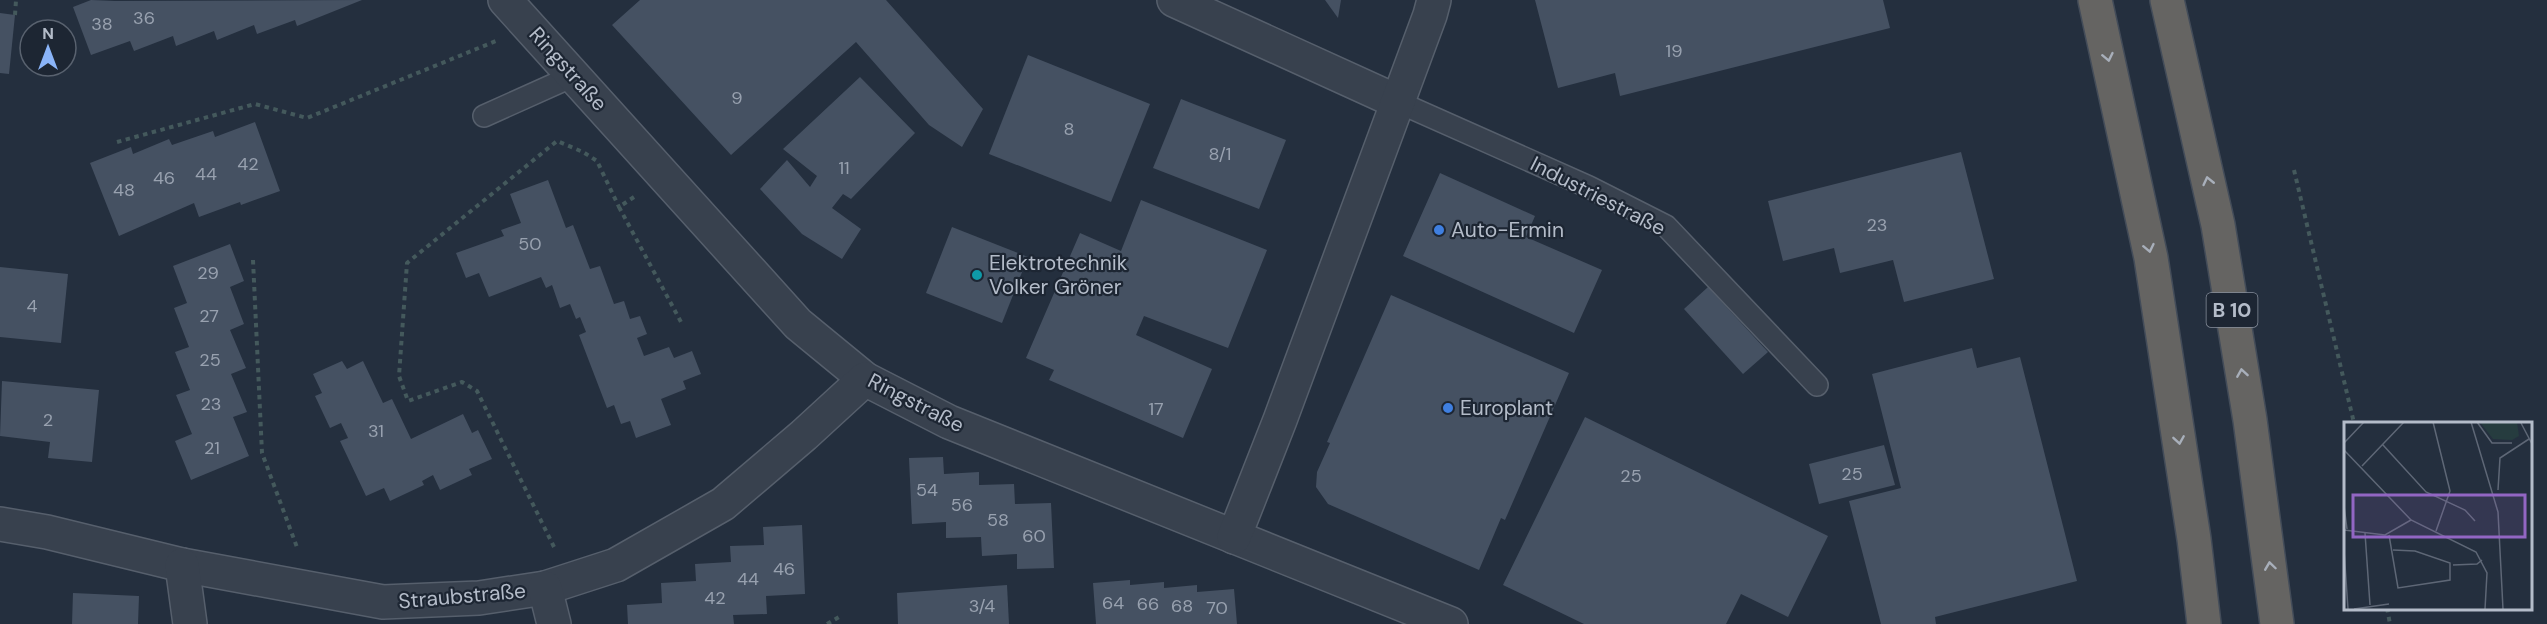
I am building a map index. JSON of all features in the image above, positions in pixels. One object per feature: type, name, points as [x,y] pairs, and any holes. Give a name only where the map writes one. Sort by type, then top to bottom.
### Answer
[{"type":"highway","points":[[2095,0],[2151,258],[2194,539],[2204,624]]},
{"type":"highway","name":"B 10","points":[[2167,0],[2218,225],[2250,420],[2277,624]]},
{"type":"street","name":"Ringstraße","points":[[505,0],[798,324],[865,379],[949,422],[1451,624]]},
{"type":"street","points":[[1174,0],[1398,102]]},
{"type":"street","points":[[1234,537],[1280,420],[1434,0]]},
{"type":"street","name":"Straubstraße","points":[[0,524],[47,532],[182,565],[383,602],[479,598],[558,584],[616,565],[723,504],[865,379]]},
{"type":"street","points":[[182,565],[190,624]]},
{"type":"street","points":[[554,624],[558,584]]},
{"type":"lane","points":[[484,116],[573,76]]},
{"type":"lane","name":"Industriestraße","points":[[1398,102],[1589,187],[1666,226],[1817,385]]},
{"type":"path","points":[[15,15],[16,0]]},
{"type":"path","points":[[117,142],[255,104],[307,118],[530,28]]},
{"type":"path","points":[[558,584],[477,391],[462,382],[408,401],[399,375],[407,263],[557,141],[597,161],[681,322]]},
{"type":"path","points":[[2294,170],[2354,422]]},
{"type":"path","points":[[619,207],[665,177]]},
{"type":"path","points":[[253,260],[262,453],[312,590]]},
{"type":"path","points":[[2387,609],[2390,624]]},
{"type":"path","points":[[827,624],[839,617]]},
{"type":"building","points":[[91,0],[362,0],[297,26],[295,20],[257,34],[254,25],[217,40],[214,31],[176,46],[173,36],[134,51],[130,41],[91,55],[73,7]]},
{"type":"building","points":[[640,0],[886,0],[983,109],[962,147],[929,125],[856,42],[731,155],[612,25]]},
{"type":"building","points":[[1325,0],[1341,0],[1338,18]]},
{"type":"building","points":[[1535,0],[1883,0],[1890,28],[1620,96],[1615,73],[1558,88]]},
{"type":"building","points":[[0,13],[15,15],[9,74],[0,73]]},
{"type":"building","points":[[1028,55],[1150,104],[1111,202],[989,154]]},
{"type":"building","points":[[860,77],[915,133],[851,199],[843,194],[832,208],[861,229],[842,259],[802,234],[760,189],[787,160],[810,187],[817,176],[783,149]]},
{"type":"building","points":[[1181,99],[1286,140],[1259,209],[1153,168]]},
{"type":"building","points":[[255,122],[280,191],[199,217],[194,203],[119,236],[90,163],[131,147],[133,154],[169,139],[172,145],[213,131],[215,137]]},
{"type":"building","points":[[1961,152],[1994,279],[1904,302],[1893,260],[1840,273],[1834,248],[1783,261],[1768,201]]},
{"type":"building","points":[[1440,173],[1535,216],[1526,237],[1602,270],[1574,333],[1403,256]]},
{"type":"building","points":[[548,180],[566,228],[573,225],[590,269],[600,266],[614,304],[624,301],[630,319],[640,316],[647,334],[637,338],[644,356],[669,347],[674,358],[692,351],[701,374],[683,381],[686,389],[661,399],[671,425],[636,438],[630,421],[621,424],[614,405],[607,408],[579,335],[586,332],[580,317],[576,319],[570,304],[560,308],[552,285],[546,288],[541,277],[489,297],[479,273],[466,278],[456,253],[504,236],[501,230],[521,223],[510,194]]},
{"type":"building","points":[[1141,200],[1267,250],[1228,348],[1144,316],[1136,335],[1212,369],[1183,438],[1049,380],[1054,370],[1026,358],[1080,233],[1121,251]]},
{"type":"building","name":"Elektrotechnik Volker Gröner","points":[[952,227],[1028,257],[1002,323],[926,293]]},
{"type":"building","points":[[230,244],[244,281],[230,287],[244,324],[230,330],[246,368],[231,374],[247,412],[233,417],[249,456],[191,480],[175,441],[192,434],[176,395],[190,390],[175,352],[189,347],[174,308],[187,303],[173,266]]},
{"type":"building","points":[[0,267],[68,274],[61,343],[0,337]]},
{"type":"building","points":[[1708,287],[1768,352],[1743,374],[1684,309]]},
{"type":"building","name":"Europlant","points":[[1391,295],[1569,373],[1505,520],[1501,518],[1479,570],[1328,504],[1316,487],[1317,472],[1330,443],[1327,442]]},
{"type":"building","points":[[1972,348],[1977,368],[2020,357],[2077,581],[1935,617],[1936,624],[1881,624],[1849,501],[1901,488],[1872,374]]},
{"type":"building","points":[[342,361],[347,369],[363,361],[383,403],[392,399],[411,439],[463,414],[472,433],[478,430],[492,459],[469,469],[472,475],[440,490],[433,475],[422,481],[424,485],[390,501],[384,488],[366,496],[340,441],[348,438],[341,423],[330,428],[315,396],[322,393],[313,374]]},
{"type":"building","points":[[2,381],[99,390],[92,462],[48,458],[50,442],[0,436]]},
{"type":"building","points":[[1585,417],[1828,536],[1788,617],[1741,594],[1726,624],[1584,624],[1503,585]]},
{"type":"building","points":[[1884,445],[1895,485],[1819,504],[1809,464]]},
{"type":"building","points":[[943,457],[944,474],[979,472],[979,485],[1014,484],[1015,504],[1051,503],[1054,568],[1017,569],[1017,554],[982,556],[981,537],[946,538],[946,522],[912,524],[909,458]]},
{"type":"building","points":[[802,525],[805,594],[766,596],[767,614],[733,615],[734,624],[628,624],[627,605],[662,603],[661,583],[696,581],[695,564],[731,562],[730,546],[764,545],[763,527]]},
{"type":"building","points":[[1130,580],[1130,585],[1164,582],[1164,588],[1197,585],[1197,592],[1234,589],[1237,624],[1096,624],[1093,583]]},
{"type":"building","points":[[1007,585],[1009,624],[898,624],[897,593]]},
{"type":"building","points":[[73,593],[139,596],[138,624],[72,624]]},
{"type":"place","name":"Auto-Ermin","points":[[1439,230]]},
{"type":"place","name":"Elektrotechnik Volker Gröner","points":[[977,275]]},
{"type":"place","name":"Europlant","points":[[1448,408]]}]
